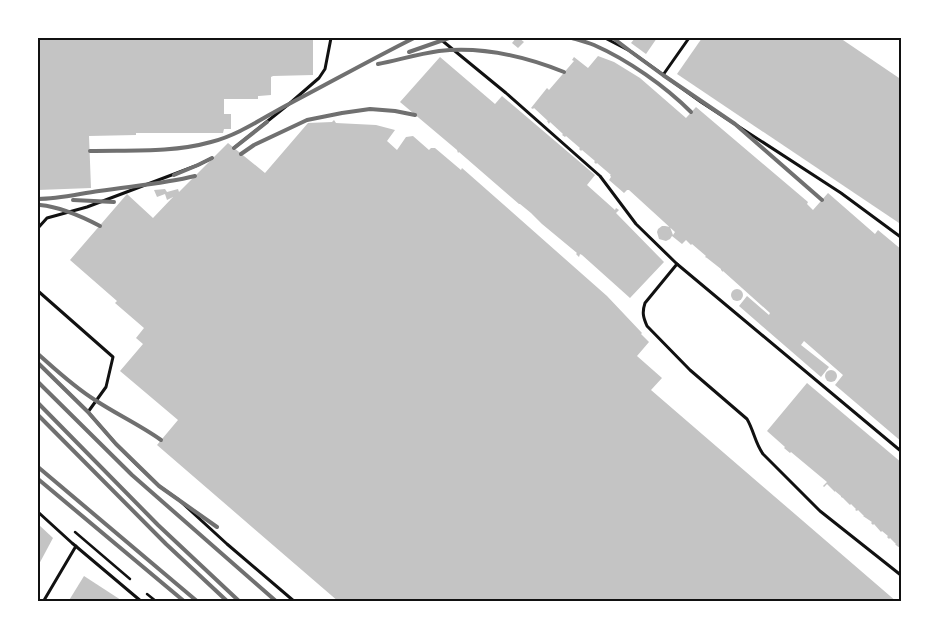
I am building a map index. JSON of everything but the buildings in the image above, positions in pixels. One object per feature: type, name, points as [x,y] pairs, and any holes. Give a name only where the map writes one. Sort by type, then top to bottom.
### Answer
[{"type":"lane","points":[[234,148],[319,78],[325,70],[331,38]]},
{"type":"lane","points":[[439,38],[506,93],[600,176],[636,224],[677,264],[902,452]]},
{"type":"lane","points":[[605,38],[630,51],[701,102],[841,193],[902,238]]},
{"type":"lane","points":[[663,75],[689,38]]},
{"type":"lane","points":[[38,228],[47,218],[87,207],[198,166],[212,158]]},
{"type":"lane","points":[[677,264],[645,303],[643,310],[647,326],[690,370],[747,419],[752,427],[757,446],[763,454],[814,505],[902,576]]},
{"type":"lane","points":[[38,291],[113,357],[106,387],[88,412]]},
{"type":"lane","points":[[38,363],[159,486],[179,500],[295,602]]},
{"type":"lane","points":[[38,512],[142,602]]},
{"type":"lane","points":[[43,602],[76,546]]},
{"type":"path","points":[[75,532],[134,583]]},
{"type":"path","points":[[142,589],[157,602]]},
{"type":"railway","points":[[90,151],[136,151],[181,148],[221,139],[251,125],[414,38]]},
{"type":"railway","points":[[409,52],[449,38]]},
{"type":"railway","points":[[572,38],[607,51],[646,74],[691,112]]},
{"type":"railway","points":[[613,38],[735,124],[822,200]]},
{"type":"railway","points":[[378,64],[439,51],[471,50],[518,57],[564,72]]},
{"type":"railway","points":[[241,154],[254,145],[307,120],[370,109],[415,115]]},
{"type":"railway","points":[[234,148],[267,122]]},
{"type":"railway","points":[[174,175],[212,158]]},
{"type":"railway","points":[[38,199],[159,183],[195,176]]},
{"type":"railway","points":[[73,200],[114,202]]},
{"type":"railway","points":[[40,205],[71,212],[100,226]]},
{"type":"railway","points":[[38,354],[87,395],[161,440]]},
{"type":"railway","points":[[38,363],[159,486],[217,527]]},
{"type":"railway","points":[[38,382],[132,475],[277,602]]},
{"type":"railway","points":[[38,403],[158,525],[240,602]]},
{"type":"railway","points":[[38,415],[166,544],[228,602]]},
{"type":"railway","points":[[38,467],[198,602]]},
{"type":"railway","points":[[38,479],[185,602]]}]
